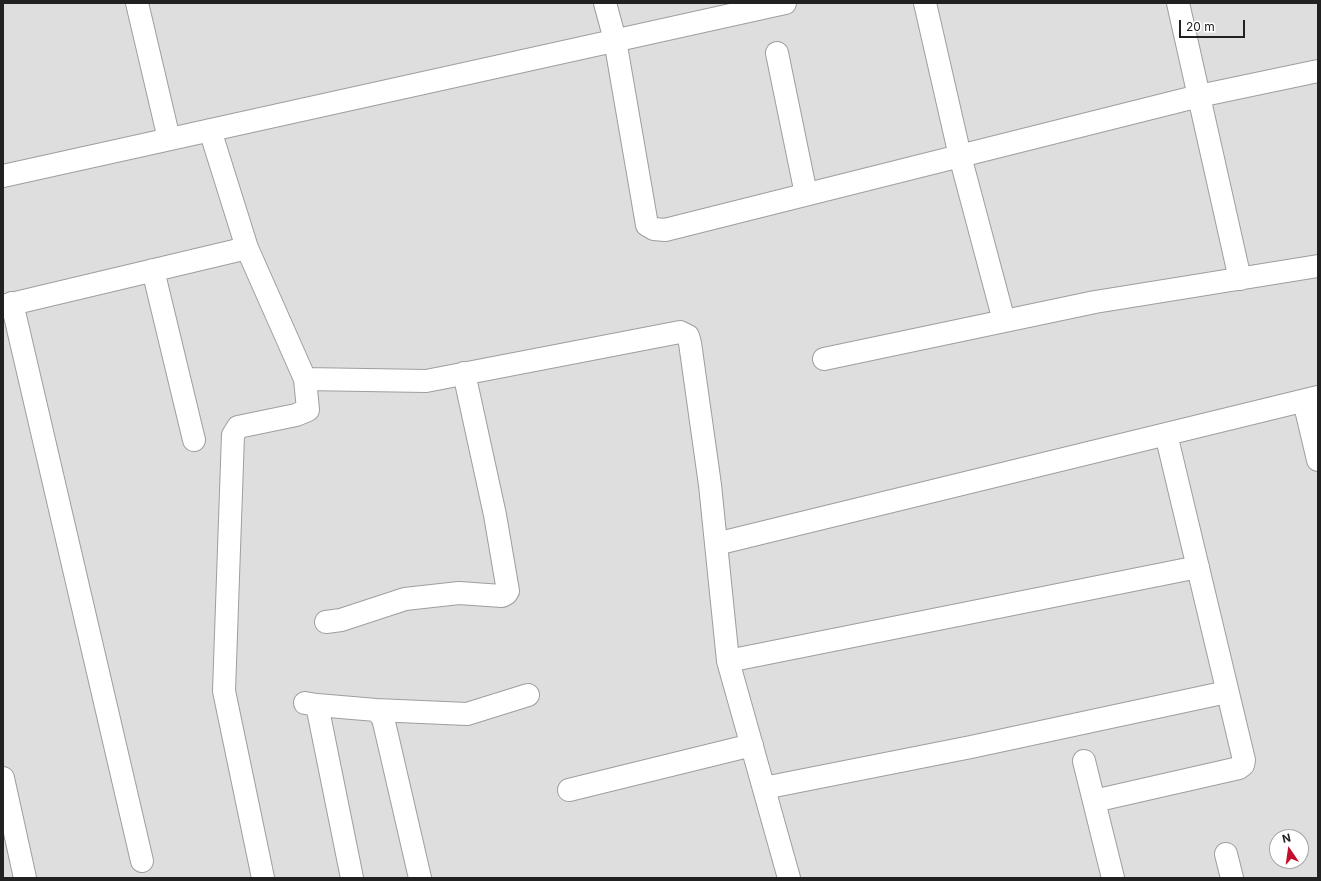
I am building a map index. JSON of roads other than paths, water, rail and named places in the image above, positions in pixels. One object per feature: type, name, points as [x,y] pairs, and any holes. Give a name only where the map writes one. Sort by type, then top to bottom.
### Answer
[{"type":"street","points":[[137,3],[169,139]]},
{"type":"street","points":[[605,3],[615,40],[647,225],[654,229],[665,230],[1199,96],[1318,71]]},
{"type":"street","points":[[3,176],[785,3]]},
{"type":"street","points":[[925,3],[960,156],[1004,321]]},
{"type":"street","points":[[1178,3],[1240,279]]},
{"type":"street","points":[[778,53],[806,194]]},
{"type":"street","points":[[210,130],[247,248],[305,379],[308,410],[296,415],[238,427],[233,435],[224,691],[263,878]]},
{"type":"street","points":[[142,861],[8,304],[247,248]]},
{"type":"street","points":[[824,359],[1095,302],[1318,266]]},
{"type":"street","points":[[153,270],[194,440]]},
{"type":"street","points":[[305,379],[426,381],[680,332],[688,336],[704,438],[728,661],[789,878]]},
{"type":"street","points":[[326,622],[341,620],[405,599],[459,593],[502,596],[508,591],[495,515],[464,373]]},
{"type":"street","points":[[716,544],[1311,399],[1318,460]]},
{"type":"street","points":[[1094,802],[1239,768],[1243,765],[1244,760],[1166,434]]},
{"type":"street","points":[[728,661],[1198,567]]},
{"type":"street","points":[[764,788],[963,748],[1227,692]]},
{"type":"street","points":[[352,878],[311,704],[376,710],[467,714],[528,695]]},
{"type":"street","points":[[376,710],[383,718],[420,878]]},
{"type":"street","points":[[569,790],[752,745]]},
{"type":"street","points":[[1084,761],[1113,878]]},
{"type":"street","points":[[3,778],[25,878]]},
{"type":"street","points":[[1226,854],[1232,878]]}]
